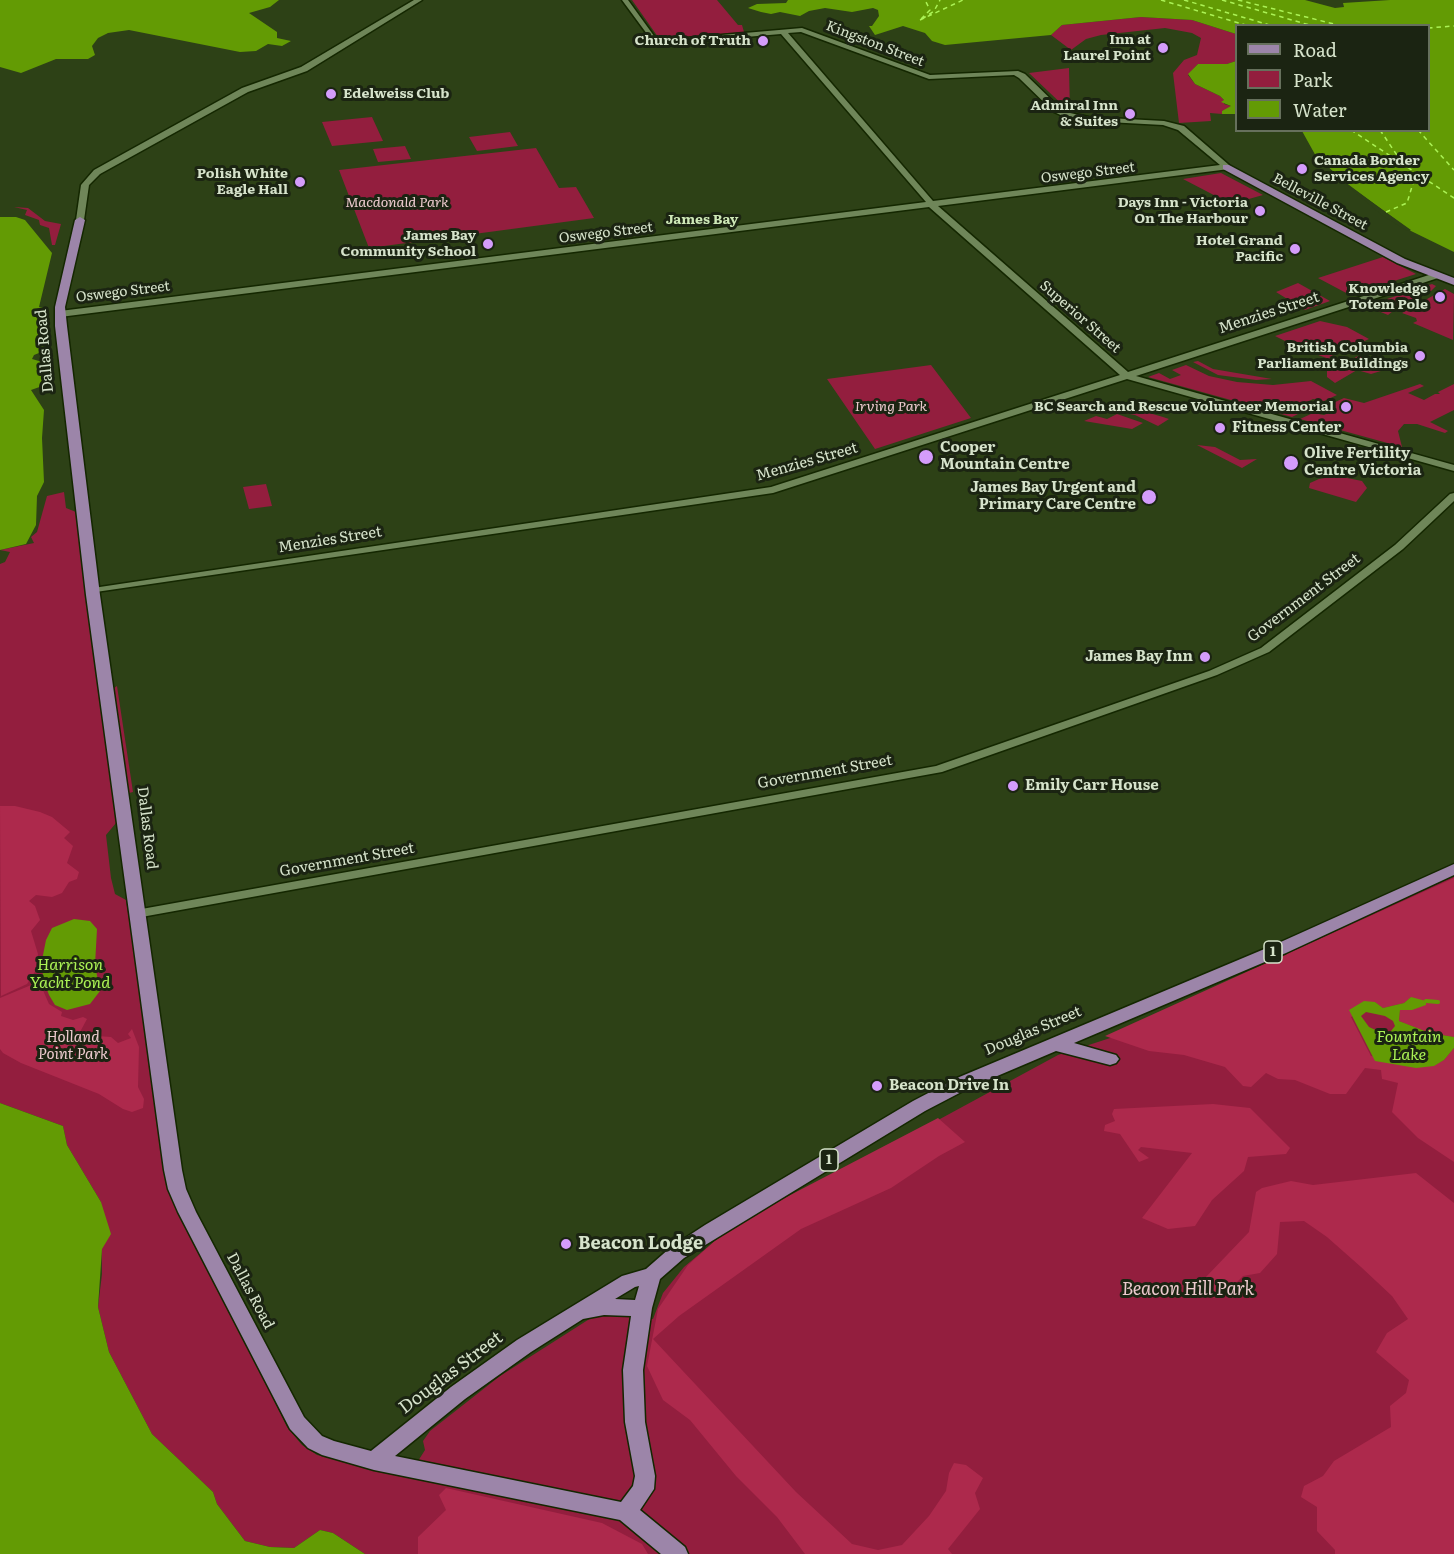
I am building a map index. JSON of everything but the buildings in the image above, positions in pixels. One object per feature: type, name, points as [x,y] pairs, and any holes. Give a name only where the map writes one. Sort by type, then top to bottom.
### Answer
[{"type":"main road","name":"Belleville Street","points":[[1226,167],[1372,246],[1435,276],[1454,282]]},
{"type":"main road","name":"Dallas Road","points":[[81,220],[60,314],[93,591],[125,813],[136,914],[173,1170],[180,1197],[226,1292],[297,1423],[315,1442],[329,1449],[374,1461],[626,1512],[677,1554]]},
{"type":"main road","name":"Douglas Street","points":[[374,1461],[458,1393],[557,1325],[629,1281],[652,1275],[677,1253],[712,1230],[919,1106],[963,1083],[1051,1044],[1280,949],[1454,869]]},
{"type":"main road","points":[[1051,1044],[1070,1046],[1110,1059]]},
{"type":"main road","points":[[626,1512],[643,1489],[645,1476],[633,1396],[634,1359],[642,1308],[652,1275]]},
{"type":"main road","name":"Douglas Street","points":[[557,1325],[604,1307],[642,1308]]},
{"type":"street","name":"Dallas Road","points":[[81,220],[86,185],[97,172],[245,90],[304,69],[419,0]]},
{"type":"street","points":[[625,0],[652,37],[659,41],[674,43],[783,32]]},
{"type":"street","name":"Kingston Street","points":[[783,32],[808,32],[933,78],[1015,73],[1021,75],[1057,110],[1081,118],[1164,123],[1184,130]]},
{"type":"street","name":"Superior Street","points":[[783,32],[933,206],[1127,376],[1454,468]]},
{"type":"street","name":"Belleville Street","points":[[1184,130],[1226,167]]},
{"type":"street","name":"Oswego Street","points":[[60,314],[933,206],[1226,167]]},
{"type":"street","name":"Menzies Street","points":[[93,591],[773,490],[1435,276]]},
{"type":"street","name":"Government Street","points":[[136,914],[938,769],[1213,673],[1265,650],[1399,547],[1454,496]]},
{"type":"green space","points":[[632,0],[717,0],[738,25],[742,25],[744,32],[664,39],[658,37]]},
{"type":"green space","points":[[1141,17],[1192,20],[1235,34],[1235,61],[1227,64],[1198,64],[1188,75],[1195,84],[1220,96],[1224,104],[1231,106],[1230,109],[1222,111],[1222,114],[1210,113],[1211,121],[1179,123],[1173,73],[1184,60],[1197,55],[1201,38],[1192,33],[1165,28],[1101,35],[1086,39],[1071,50],[1051,35],[1062,25]]},
{"type":"green space","points":[[1069,68],[1070,112],[1029,73]]},
{"type":"green space","points":[[372,117],[383,141],[332,146],[322,122]]},
{"type":"green space","points":[[510,132],[518,146],[477,151],[469,137]]},
{"type":"green space","points":[[405,146],[411,159],[378,162],[373,149]]},
{"type":"green space","name":"Macdonald Park","points":[[536,148],[559,188],[576,187],[594,218],[369,248],[339,170]]},
{"type":"green space","points":[[1221,173],[1263,195],[1231,204],[1183,179]]},
{"type":"green space","points":[[14,207],[28,208],[45,221],[61,224],[55,245],[52,245],[49,228],[40,225],[39,220],[25,215],[27,210]]},
{"type":"green space","points":[[1383,257],[1416,274],[1350,295],[1318,278]]},
{"type":"green space","points":[[1298,283],[1330,301],[1305,310],[1276,292]]},
{"type":"green space","points":[[1432,284],[1436,286],[1431,291],[1398,307],[1388,315],[1366,306]]},
{"type":"green space","points":[[1445,289],[1454,294],[1453,340],[1413,323],[1417,321],[1416,318],[1402,313]]},
{"type":"green space","points":[[1320,321],[1347,327],[1369,339],[1329,357],[1344,364],[1358,356],[1380,366],[1378,368],[1384,370],[1371,374],[1357,370],[1335,383],[1327,377],[1327,362],[1371,370],[1378,366],[1365,360],[1348,365],[1343,364],[1299,348],[1275,336]]},
{"type":"green space","points":[[1198,361],[1213,369],[1272,379],[1256,380],[1218,375],[1193,362]]},
{"type":"green space","name":"Irving Park","points":[[931,365],[971,418],[875,449],[827,379]]},
{"type":"green space","points":[[1186,365],[1209,376],[1237,382],[1273,385],[1311,381],[1337,395],[1324,401],[1313,399],[1303,404],[1306,410],[1292,417],[1148,377],[1159,373],[1170,379],[1181,375],[1172,370]]},
{"type":"green space","points":[[1420,384],[1424,386],[1408,393],[1424,400],[1440,394],[1438,392],[1454,384],[1454,410],[1430,422],[1448,431],[1445,433],[1417,424],[1404,424],[1398,431],[1402,447],[1300,419],[1313,413],[1324,415],[1335,410],[1331,404],[1344,398],[1364,403]]},
{"type":"green space","points":[[1122,405],[1169,419],[1158,426],[1135,415],[1109,410]]},
{"type":"green space","points":[[1117,414],[1143,423],[1132,429],[1084,421],[1096,416],[1107,419]]},
{"type":"green space","points":[[1197,445],[1215,447],[1240,460],[1257,459],[1242,468]]},
{"type":"green space","points":[[1337,476],[1362,481],[1367,488],[1356,502],[1309,488],[1310,483],[1319,479]]},
{"type":"green space","points":[[266,484],[272,506],[249,509],[243,487]]},
{"type":"green space","name":"Beacon Hill Park","points":[[64,492],[66,508],[76,512],[116,823],[106,835],[111,878],[115,894],[126,900],[171,1190],[287,1427],[302,1445],[317,1455],[408,1477],[425,1450],[423,1441],[430,1431],[500,1376],[602,1311],[653,1319],[663,1293],[684,1267],[715,1241],[1058,1055],[1144,1027],[1289,953],[1454,875],[1454,1554],[365,1554],[333,1533],[320,1530],[294,1548],[270,1547],[245,1541],[217,1504],[213,1492],[152,1434],[109,1352],[98,1307],[102,1274],[101,1202],[67,1145],[63,1126],[0,1103],[0,564],[5,562],[10,552],[0,550],[34,543],[31,537],[37,532],[47,496]]},
{"type":"green space","points":[[117,686],[133,792],[129,793],[114,688]]},
{"type":"green space","points":[[0,806],[15,806],[40,812],[52,817],[70,832],[64,838],[73,846],[67,863],[79,872],[77,879],[69,882],[62,893],[52,897],[36,895],[29,901],[35,906],[40,920],[31,931],[38,954],[36,970],[27,984],[1,996]]},
{"type":"green space","points":[[1454,878],[1454,1037],[1430,1033],[1399,1021],[1400,1010],[1412,1010],[1411,997],[1404,1003],[1383,1008],[1375,1002],[1351,1017],[1371,1056],[1433,1066],[1444,1060],[1454,1048],[1454,1162],[1418,1138],[1392,1112],[1398,1083],[1382,1079],[1381,1070],[1365,1068],[1346,1094],[1330,1094],[1295,1080],[1278,1079],[1266,1073],[1251,1087],[1243,1086],[1225,1067],[1184,1055],[1149,1051],[1105,1036]]},
{"type":"green space","name":"Holland Point Park","points":[[36,983],[42,988],[49,1004],[62,1012],[61,1016],[73,1020],[83,1017],[87,1019],[80,1032],[84,1035],[111,1037],[118,1043],[131,1038],[128,1034],[132,1029],[139,1047],[138,1087],[144,1099],[143,1108],[132,1112],[123,1109],[99,1094],[21,1063],[3,1053],[0,1049],[0,998]]},
{"type":"green space","points":[[1213,1104],[1250,1108],[1290,1148],[1286,1154],[1248,1157],[1244,1171],[1212,1200],[1195,1226],[1168,1229],[1142,1218],[1192,1153],[1141,1147],[1138,1150],[1149,1158],[1139,1162],[1120,1134],[1104,1131],[1105,1125],[1115,1121],[1112,1114],[1114,1109]]},
{"type":"green space","points":[[938,1118],[965,1142],[939,1156],[891,1188],[801,1229],[679,1316],[653,1339],[796,1492],[852,1544],[878,1550],[902,1545],[929,1516],[946,1491],[949,1473],[954,1463],[966,1465],[983,1478],[975,1493],[980,1509],[948,1549],[952,1554],[805,1554],[777,1517],[736,1476],[690,1420],[663,1400],[647,1366],[658,1309],[688,1265],[717,1239],[750,1216]]},
{"type":"green space","points":[[1416,1173],[1454,1203],[1454,1554],[1335,1554],[1335,1550],[1317,1531],[1317,1507],[1301,1497],[1304,1486],[1323,1476],[1334,1461],[1391,1427],[1390,1406],[1406,1393],[1409,1380],[1376,1352],[1387,1333],[1408,1319],[1392,1296],[1327,1237],[1304,1221],[1280,1222],[1277,1254],[1260,1273],[1243,1276],[1231,1288],[1215,1298],[1200,1295],[1205,1278],[1249,1232],[1256,1192],[1262,1188],[1291,1181],[1313,1185]]},
{"type":"green space","points":[[446,1488],[602,1523],[642,1544],[648,1554],[418,1554],[418,1537],[446,1510],[439,1495]]},
{"type":"water","points":[[0,0],[279,0],[270,7],[249,13],[277,32],[277,38],[291,41],[282,46],[268,44],[256,51],[240,52],[129,30],[108,33],[98,38],[92,46],[95,55],[88,59],[56,59],[21,73],[0,67]]},
{"type":"water","points":[[788,0],[1305,0],[1335,8],[1344,7],[1343,3],[1454,0],[1454,252],[1411,231],[1345,182],[1317,158],[1303,132],[1430,132],[1430,24],[1235,24],[1235,34],[1192,20],[1141,17],[1062,25],[1051,35],[945,45],[932,41],[925,33],[903,26],[875,35],[869,26],[872,26],[879,16],[878,10],[873,8],[852,12],[825,8],[809,11],[800,16],[780,12],[771,14],[748,8],[757,4],[786,3]]},
{"type":"water","points":[[1235,61],[1235,114],[1222,114],[1222,111],[1231,106],[1221,102],[1224,100],[1220,96],[1195,84],[1188,74],[1198,64],[1227,64]]},
{"type":"water","points":[[0,217],[16,217],[25,220],[52,253],[39,307],[43,308],[40,315],[44,351],[34,355],[32,359],[46,363],[48,384],[31,390],[44,410],[42,438],[44,482],[37,496],[36,525],[26,544],[0,550]]},
{"type":"water","name":"Harrison Yacht Pond","points":[[74,919],[90,921],[97,929],[95,965],[100,991],[90,1004],[67,1010],[55,1005],[49,995],[43,979],[42,960],[46,940],[52,928]]},
{"type":"water","name":"Fountain Lake","points":[[1411,997],[1426,1001],[1426,1005],[1412,1010],[1400,1010],[1399,1021],[1430,1033],[1454,1037],[1454,1048],[1444,1060],[1434,1066],[1416,1068],[1375,1061],[1349,1010],[1364,1001],[1375,1002],[1383,1008],[1404,1003]],"holes":[[[1366,1012],[1385,1016],[1393,1021],[1395,1026],[1391,1031],[1382,1033],[1369,1027],[1361,1016]]]},
{"type":"water","points":[[0,1103],[63,1126],[67,1145],[101,1202],[111,1234],[102,1249],[98,1307],[109,1352],[152,1434],[213,1492],[217,1504],[245,1541],[270,1547],[294,1548],[320,1530],[333,1533],[365,1554],[0,1554]]},
{"type":"pier","points":[[1314,158],[1318,158],[1352,188],[1411,230],[1407,231],[1383,216]]},
{"type":"waterway","points":[[1426,1001],[1438,1002]]},
{"type":"ferry route","points":[[921,19],[930,10],[925,0]]},
{"type":"ferry route","points":[[922,19],[934,11],[940,0]]},
{"type":"ferry route","points":[[920,20],[963,0]]},
{"type":"ferry route","points":[[1161,0],[1242,24]]},
{"type":"ferry route","points":[[1184,0],[1266,24]]},
{"type":"ferry route","points":[[1222,0],[1306,24]]},
{"type":"ferry route","points":[[1238,0],[1334,24]]},
{"type":"ferry route","points":[[1430,28],[1454,26]]},
{"type":"ferry route","points":[[1354,132],[1403,165]]},
{"type":"ferry route","points":[[1381,132],[1403,165]]},
{"type":"ferry route","points":[[1420,132],[1454,170]]},
{"type":"ferry route","points":[[1403,165],[1454,198]]},
{"type":"ferry route","points":[[1386,212],[1407,203],[1414,180],[1408,171]]},
{"type":"place","name":"Church of Truth","points":[[763,41]]},
{"type":"place","name":"Inn at Laurel Point","points":[[1163,48]]},
{"type":"place","name":"Edelweiss Club","points":[[331,94]]},
{"type":"place","name":"Admiral Inn & Suites","points":[[1130,114]]},
{"type":"place","name":"Canada Border Services Agency","points":[[1302,169]]},
{"type":"place","name":"Polish White Eagle Hall","points":[[300,182]]},
{"type":"place","name":"Days Inn - Victoria On The Harbour","points":[[1260,211]]},
{"type":"place","name":"James Bay Community School","points":[[488,244]]},
{"type":"place","name":"Hotel Grand Pacific","points":[[1295,249]]},
{"type":"place","name":"Knowledge Totem Pole","points":[[1440,297]]},
{"type":"place","name":"British Columbia Parliament Buildings","points":[[1420,356]]},
{"type":"place","name":"BC Search and Rescue Volunteer Memorial","points":[[1346,407]]},
{"type":"place","name":"Fitness Center","points":[[1220,428]]},
{"type":"place","name":"Cooper Mountain Centre","points":[[926,457]]},
{"type":"place","name":"Olive Fertility Centre Victoria","points":[[1291,463]]},
{"type":"place","name":"James Bay Urgent and Primary Care Centre","points":[[1149,497]]},
{"type":"place","name":"James Bay Inn","points":[[1205,657]]},
{"type":"place","name":"Emily Carr House","points":[[1013,786]]},
{"type":"place","name":"Beacon Drive In","points":[[877,1086]]},
{"type":"place","name":"Beacon Lodge","points":[[566,1244]]},
{"type":"district","name":"James Bay","points":[[702,220]]}]
